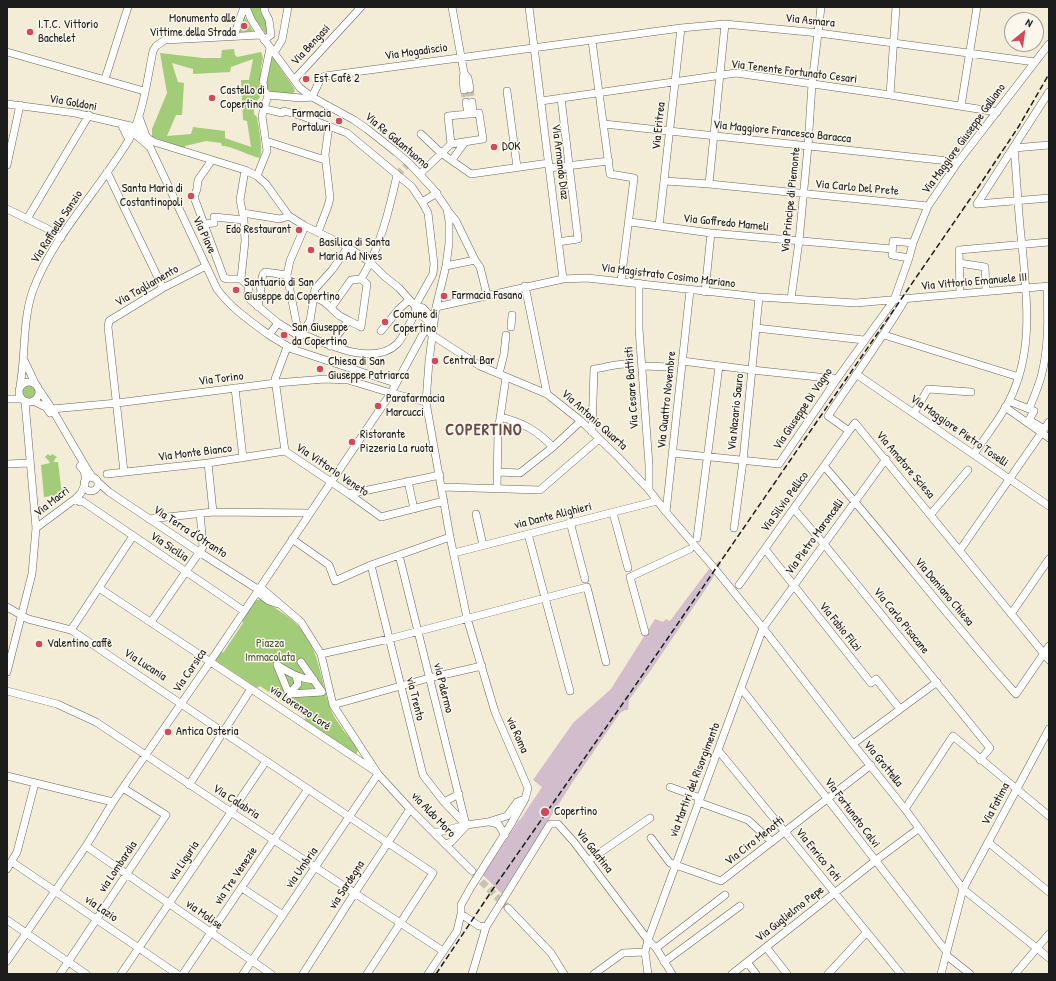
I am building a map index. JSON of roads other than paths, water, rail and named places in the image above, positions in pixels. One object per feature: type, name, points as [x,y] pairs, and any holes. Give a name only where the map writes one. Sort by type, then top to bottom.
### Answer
[{"type":"street","points":[[106,79],[128,7]]},
{"type":"street","points":[[245,7],[234,36],[262,37],[271,35],[269,20],[264,7]]},
{"type":"street","name":"Via Re Galantuomo","points":[[245,7],[262,37],[303,90],[312,97],[367,129],[396,152],[420,174],[437,193],[447,209],[450,233],[446,266],[436,307],[424,332]]},
{"type":"street","points":[[288,7],[282,40],[272,50],[263,82],[264,91],[268,95],[301,98],[312,97]]},
{"type":"street","name":"Via Bengasi","points":[[294,80],[361,7]]},
{"type":"street","points":[[452,7],[464,73],[463,79],[467,90]]},
{"type":"street","name":"Via Armando Diaz","points":[[529,7],[563,279]]},
{"type":"street","name":"Via Principe di Piemonte","points":[[791,299],[799,241],[812,84],[821,7]]},
{"type":"street","points":[[890,95],[896,7]]},
{"type":"street","points":[[961,106],[978,7]]},
{"type":"street","points":[[709,184],[725,24]]},
{"type":"street","name":"Via Asmara","points":[[534,48],[682,28],[725,24],[819,33],[1035,62]]},
{"type":"street","name":"Via Eritrea","points":[[659,226],[682,28]]},
{"type":"street","name":"Via Raffaello Sanzio","points":[[24,360],[24,330],[27,309],[42,270],[61,238],[129,140],[138,117],[153,52],[160,42],[165,40],[234,36]]},
{"type":"street","points":[[592,41],[610,174],[634,178],[630,222],[621,281]]},
{"type":"street","name":"Via Maggiore Giuseppe Galliano","points":[[900,299],[913,243],[928,206],[958,162],[1049,44]]},
{"type":"street","name":"Via Mogadiscio","points":[[312,97],[321,78],[326,76],[534,48]]},
{"type":"street","points":[[8,54],[106,79],[144,91]]},
{"type":"street","name":"Via Tenente Fortunato Cesari","points":[[541,101],[720,74],[736,73],[997,112]]},
{"type":"street","points":[[301,98],[303,90]]},
{"type":"street","points":[[507,91],[517,167]]},
{"type":"street","points":[[1049,92],[977,204],[1049,198]]},
{"type":"street","points":[[257,176],[267,151],[262,116],[268,95]]},
{"type":"street","points":[[558,242],[578,239],[561,98]]},
{"type":"street","points":[[469,102],[470,114]]},
{"type":"street","name":"Via Goldoni","points":[[7,104],[89,115],[121,124],[134,130]]},
{"type":"street","points":[[7,165],[20,105]]},
{"type":"street","points":[[249,287],[247,297],[278,323],[300,335],[330,346],[359,353],[375,354],[386,351],[400,340],[429,284],[433,274],[434,264],[428,213],[412,187],[347,133],[291,113],[284,111],[282,113],[265,109]]},
{"type":"street","points":[[420,174],[452,144],[483,139],[479,113],[448,116],[452,144]]},
{"type":"street","points":[[27,219],[89,115]]},
{"type":"street","points":[[129,140],[121,124],[131,122],[138,117],[146,136]]},
{"type":"street","name":"Via Maggiore Francesco Baracca","points":[[604,124],[958,162]]},
{"type":"street","points":[[318,232],[330,198],[325,160],[329,126]]},
{"type":"street","points":[[134,130],[154,142],[245,170],[257,176],[266,184],[289,216],[305,226],[348,247],[371,263],[399,288],[415,309]]},
{"type":"street","name":"Via Piave","points":[[134,130],[150,147],[217,289],[225,300],[269,335],[289,348],[395,383]]},
{"type":"street","points":[[421,134],[441,153],[471,174],[517,167],[570,165],[608,161]]},
{"type":"street","points":[[266,141],[325,160]]},
{"type":"street","points":[[452,160],[465,142]]},
{"type":"street","points":[[1014,148],[1049,145]]},
{"type":"street","points":[[974,454],[1007,404],[1019,377],[1026,350],[1027,288],[1014,148]]},
{"type":"street","points":[[212,160],[198,180],[194,197],[224,278],[228,280],[241,279],[249,287],[261,290]]},
{"type":"street","points":[[241,279],[245,253],[243,217],[240,200],[245,170]]},
{"type":"street","points":[[107,172],[163,288]]},
{"type":"street","points":[[361,279],[371,263],[389,211],[397,175]]},
{"type":"street","name":"Via Carlo Del Prete","points":[[665,181],[928,206]]},
{"type":"street","points":[[422,202],[437,193]]},
{"type":"street","points":[[7,209],[46,228],[61,238]]},
{"type":"street","points":[[447,209],[456,221],[480,267],[487,295]]},
{"type":"street","points":[[204,224],[214,222],[214,217],[280,219],[289,216]]},
{"type":"street","name":"Via Goffredo Mameli","points":[[630,222],[711,233],[892,249]]},
{"type":"street","points":[[300,335],[287,275],[290,261],[305,226]]},
{"type":"street","points":[[450,233],[457,231],[462,233]]},
{"type":"street","points":[[705,292],[711,233]]},
{"type":"street","points":[[909,258],[892,255],[893,241],[913,243]]},
{"type":"street","points":[[960,294],[959,250],[1049,242]]},
{"type":"street","points":[[331,308],[352,280],[361,279],[367,284],[361,327],[348,321],[331,308],[325,302],[314,296],[315,290],[332,270],[348,247]]},
{"type":"street","points":[[446,266],[475,260]]},
{"type":"street","points":[[959,263],[985,267],[986,292]]},
{"type":"street","name":"Via Tagliamento","points":[[117,403],[108,327],[109,321],[163,288],[206,266]]},
{"type":"street","points":[[258,306],[263,274],[265,272],[287,275]]},
{"type":"street","name":"Via Magistrato Cosimo Mariano","points":[[436,307],[525,286],[563,279],[586,278],[759,297],[856,303],[900,299]]},
{"type":"street","name":"Via Cesare Battisti","points":[[639,283],[639,329],[649,465],[649,490]]},
{"type":"street","points":[[525,286],[547,394]]},
{"type":"street","points":[[1029,409],[1041,376],[1047,337],[1048,286]]},
{"type":"street","name":"Via Vittorio Emanuele III","points":[[900,299],[1048,286]]},
{"type":"street","name":"Via Quattro Novembre","points":[[666,512],[690,290]]},
{"type":"street","name":"Via Vittorio Veneto","points":[[314,296],[310,321],[289,348],[275,380],[285,451],[381,517],[444,501]]},
{"type":"street","name":"Via Nazario Sauro","points":[[734,528],[743,461],[759,297]]},
{"type":"street","points":[[849,431],[828,416],[884,335],[900,299]]},
{"type":"street","name":"Via Giuseppe Di Vagno","points":[[672,452],[779,464],[864,340],[900,299]]},
{"type":"street","points":[[381,331],[399,309],[409,300]]},
{"type":"street","points":[[415,309],[422,308],[431,319]]},
{"type":"street","points":[[511,327],[512,315]]},
{"type":"street","name":"via Roma","points":[[428,974],[456,931],[461,914],[461,905],[512,824],[525,799],[528,788],[495,712],[467,618],[450,537],[426,402],[431,319]]},
{"type":"street","points":[[330,346],[338,332],[341,331],[348,321]]},
{"type":"street","points":[[269,335],[278,323]]},
{"type":"street","points":[[756,328],[864,340]]},
{"type":"street","name":"Via Antonio Quarta","points":[[424,332],[480,366],[547,394],[581,421],[649,490],[715,569]]},
{"type":"street","name":"Via Corsica","points":[[7,960],[86,846],[113,802],[259,590],[309,512],[391,393],[395,383],[424,332]]},
{"type":"street","points":[[499,374],[504,354],[506,335]]},
{"type":"street","points":[[884,335],[1019,377]]},
{"type":"street","points":[[24,360],[40,391],[39,396],[34,401]]},
{"type":"street","points":[[7,398],[16,394],[19,388],[24,360]]},
{"type":"street","points":[[682,361],[752,370],[837,378]]},
{"type":"street","points":[[592,432],[594,369],[628,364]]},
{"type":"street","points":[[642,366],[671,367]]},
{"type":"street","points":[[697,538],[720,366]]},
{"type":"street","points":[[348,380],[352,370]]},
{"type":"street","name":"Via Maggiore Pietro Toselli","points":[[856,374],[1049,506]]},
{"type":"street","points":[[497,489],[498,432],[506,377]]},
{"type":"street","name":"Via Torino","points":[[52,409],[117,403],[276,383],[325,379],[348,380],[426,402]]},
{"type":"street","points":[[19,388],[27,381],[35,383]]},
{"type":"street","points":[[7,672],[32,574],[36,528],[23,400],[19,388]]},
{"type":"street","points":[[235,388],[243,458]]},
{"type":"street","points":[[914,413],[928,388],[972,392]]},
{"type":"street","name":"Via Terra d'Otranto","points":[[40,391],[52,409],[94,485],[109,492],[282,606],[300,622],[321,654]]},
{"type":"street","points":[[7,398],[34,401],[46,407],[84,471],[85,482],[86,488],[94,485],[89,478],[85,482]]},
{"type":"street","points":[[117,403],[124,472]]},
{"type":"street","points":[[1007,404],[1034,411],[1029,420],[1049,438]]},
{"type":"street","points":[[1007,404],[1043,431]]},
{"type":"street","points":[[500,417],[517,421],[539,434],[552,447]]},
{"type":"street","points":[[497,472],[520,473],[581,421]]},
{"type":"street","points":[[960,550],[1049,422]]},
{"type":"street","name":"Via Amatore Sciesa","points":[[849,431],[856,423],[1049,660]]},
{"type":"street","name":"Via Silvio Pellico","points":[[739,585],[849,431]]},
{"type":"street","points":[[442,487],[540,490],[599,439]]},
{"type":"street","name":"Via Monte Bianco","points":[[107,474],[208,464],[285,451]]},
{"type":"street","name":"Via Pietro Maroncelli","points":[[764,628],[886,459]]},
{"type":"street","points":[[7,464],[30,463]]},
{"type":"street","points":[[208,464],[213,512]]},
{"type":"street","name":"Via Damiano Chiesa","points":[[824,466],[1016,694],[1044,653]]},
{"type":"street","points":[[931,514],[968,470]]},
{"type":"street","points":[[349,494],[440,475]]},
{"type":"street","points":[[408,481],[414,509]]},
{"type":"street","name":"Via Macrì","points":[[79,498],[85,482]]},
{"type":"street","name":"Via Macrì","points":[[36,528],[79,498],[94,485]]},
{"type":"street","name":"Via Sicilia","points":[[79,498],[244,611]]},
{"type":"street","name":"via Dante Alighieri","points":[[454,553],[570,522],[613,513],[657,501]]},
{"type":"street","name":"Via Carlo Pisacane","points":[[794,509],[990,748],[980,760]]},
{"type":"street","points":[[149,519],[213,512],[309,512]]},
{"type":"street","points":[[151,622],[203,547],[200,513]]},
{"type":"street","points":[[613,513],[628,568]]},
{"type":"street","points":[[476,514],[483,545]]},
{"type":"street","points":[[570,522],[585,579]]},
{"type":"street","points":[[528,534],[570,691]]},
{"type":"street","points":[[71,630],[133,536]]},
{"type":"street","points":[[292,539],[329,565],[335,581],[371,564],[450,537]]},
{"type":"street","points":[[645,632],[630,577],[690,549]]},
{"type":"street","name":"Via Fabio Filzi","points":[[765,549],[794,585],[810,608],[871,683],[876,679],[900,709]]},
{"type":"street","name":"via Palermo","points":[[399,555],[466,825]]},
{"type":"street","points":[[1011,614],[1049,560]]},
{"type":"street","name":"via Trento","points":[[371,564],[423,776],[444,802],[466,825]]},
{"type":"street","name":"Via Grottella","points":[[715,569],[764,628],[853,744],[871,765],[963,889],[1049,958]]},
{"type":"street","points":[[378,774],[333,705],[321,654],[389,639],[587,587],[606,662]]},
{"type":"street","name":"via Lorenzo Loré","points":[[100,588],[378,774]]},
{"type":"street","name":"Via Lucania","points":[[7,607],[28,619],[71,630],[224,731],[308,789]]},
{"type":"street","name":"via Martiri del Risorgimento","points":[[648,940],[764,628]]},
{"type":"street","points":[[1044,653],[1049,646]]},
{"type":"street","points":[[289,694],[322,692],[301,662]]},
{"type":"street","points":[[289,694],[276,665],[296,676],[314,680]]},
{"type":"street","points":[[333,705],[429,678],[482,666]]},
{"type":"street","points":[[289,694],[298,684],[296,676]]},
{"type":"street","points":[[853,744],[937,682]]},
{"type":"street","name":"Via Fortunato Calvi","points":[[741,688],[828,798],[946,953],[970,974]]},
{"type":"street","points":[[189,784],[251,689]]},
{"type":"street","name":"Via Calabria","points":[[7,691],[56,704],[89,718],[354,894],[443,951]]},
{"type":"street","name":"Via Fatima","points":[[941,974],[963,889],[1016,789],[1048,734]]},
{"type":"street","points":[[905,809],[953,736],[1049,816]]},
{"type":"street","name":"Via Enrico Toti","points":[[718,750],[901,974]]},
{"type":"street","name":"via Liguria","points":[[121,974],[266,761]]},
{"type":"street","name":"Via Ciro Menotti","points":[[651,838],[670,863],[721,881],[871,765]]},
{"type":"street","name":"via Aldo Moro","points":[[378,774],[410,809],[472,871]]},
{"type":"street","name":"via Umbria","points":[[244,974],[378,774]]},
{"type":"street","points":[[7,776],[113,802]]},
{"type":"street","points":[[7,869],[17,852],[35,784]]},
{"type":"street","points":[[670,787],[748,820],[772,842]]},
{"type":"street","name":"via Lombardia","points":[[60,974],[166,815],[123,788]]},
{"type":"street","points":[[308,789],[433,873],[367,974]]},
{"type":"street","name":"via Tre Venezie","points":[[183,974],[308,789]]},
{"type":"street","points":[[444,802],[459,794]]},
{"type":"street","points":[[445,844],[450,834],[466,825],[488,822],[506,816],[517,802],[525,799]]},
{"type":"street","name":"via Sardegna","points":[[304,974],[410,809]]},
{"type":"street","points":[[506,816],[512,824]]},
{"type":"street","points":[[588,860],[650,818]]},
{"type":"street","points":[[488,822],[512,824]]},
{"type":"street","points":[[498,824],[505,835]]},
{"type":"street","name":"Via Galatina","points":[[486,927],[550,824],[558,824],[588,860],[648,940],[656,948],[672,974]]},
{"type":"street","name":"Via Guglielmo Pepe","points":[[732,974],[918,828]]},
{"type":"street","points":[[435,833],[457,831]]},
{"type":"street","points":[[456,855],[457,831]]},
{"type":"street","points":[[988,842],[1049,892]]},
{"type":"street","name":"via Molise","points":[[86,846],[271,974]]},
{"type":"street","name":"via Lazio","points":[[12,862],[177,974]]},
{"type":"street","points":[[242,888],[283,915]]},
{"type":"street","points":[[656,948],[725,894]]},
{"type":"street","points":[[664,962],[740,906]]},
{"type":"street","points":[[508,908],[551,953],[564,974]]},
{"type":"street","points":[[461,914],[479,926],[486,927],[473,973]]},
{"type":"street","points":[[7,920],[86,974]]},
{"type":"street","points":[[828,974],[866,933]]},
{"type":"street","points":[[1015,974],[1049,934]]},
{"type":"street","points":[[648,940],[645,952],[648,974]]},
{"type":"street","points":[[766,947],[788,974]]},
{"type":"street","points":[[594,974],[624,953],[645,952]]},
{"type":"street","points":[[747,962],[756,974]]},
{"type":"tunnel","points":[[470,89],[472,102]]},
{"type":"tunnel","points":[[464,90],[466,102]]},
{"type":"tunnel","points":[[397,175],[409,163]]},
{"type":"tunnel","points":[[474,874],[508,908]]},
{"type":"railway","points":[[436,974],[495,886],[628,696],[979,186],[1019,126],[1049,74]]},
{"type":"place","name":"Monumento alle Vittime della Strada","points":[[244,26]]},
{"type":"place","name":"I.T.C. Vittorio Bachelet","points":[[30,32]]},
{"type":"place","name":"Est Cafè 2","points":[[306,79]]},
{"type":"place","name":"Castello di Copertino","points":[[212,98]]},
{"type":"place","name":"Farmacia Portaluri","points":[[339,121]]},
{"type":"place","name":"DOK","points":[[494,147]]},
{"type":"place","name":"Santa Maria di Costantinopoli","points":[[191,196]]},
{"type":"place","name":"Edo Restaurant","points":[[299,230]]},
{"type":"place","name":"Basilica di Santa Maria Ad Nives","points":[[311,250]]},
{"type":"place","name":"Santuario di San Giuseppe da Copertino","points":[[236,290]]},
{"type":"place","name":"Farmacia Fasano","points":[[444,296]]},
{"type":"place","name":"Comune di Copertino","points":[[385,322]]},
{"type":"place","name":"San Giuseppe da Copertino","points":[[284,335]]},
{"type":"place","name":"Central Bar","points":[[435,361]]},
{"type":"place","name":"Chiesa di San Giuseppe Patriarca","points":[[320,369]]},
{"type":"place","name":"Parafarmacia Marcucci","points":[[378,406]]},
{"type":"place","name":"Ristorante Pizzeria La ruota","points":[[352,442]]},
{"type":"place","name":"Valentino caffè","points":[[39,644]]},
{"type":"place","name":"Antica Osteria","points":[[168,732]]},
{"type":"place","name":"Copertino","points":[[545,812]]},
{"type":"district","name":"COPERTINO","points":[[484,431]]},
{"type":"park label","name":"Piazza Immacolata","points":[[270,651]]}]
